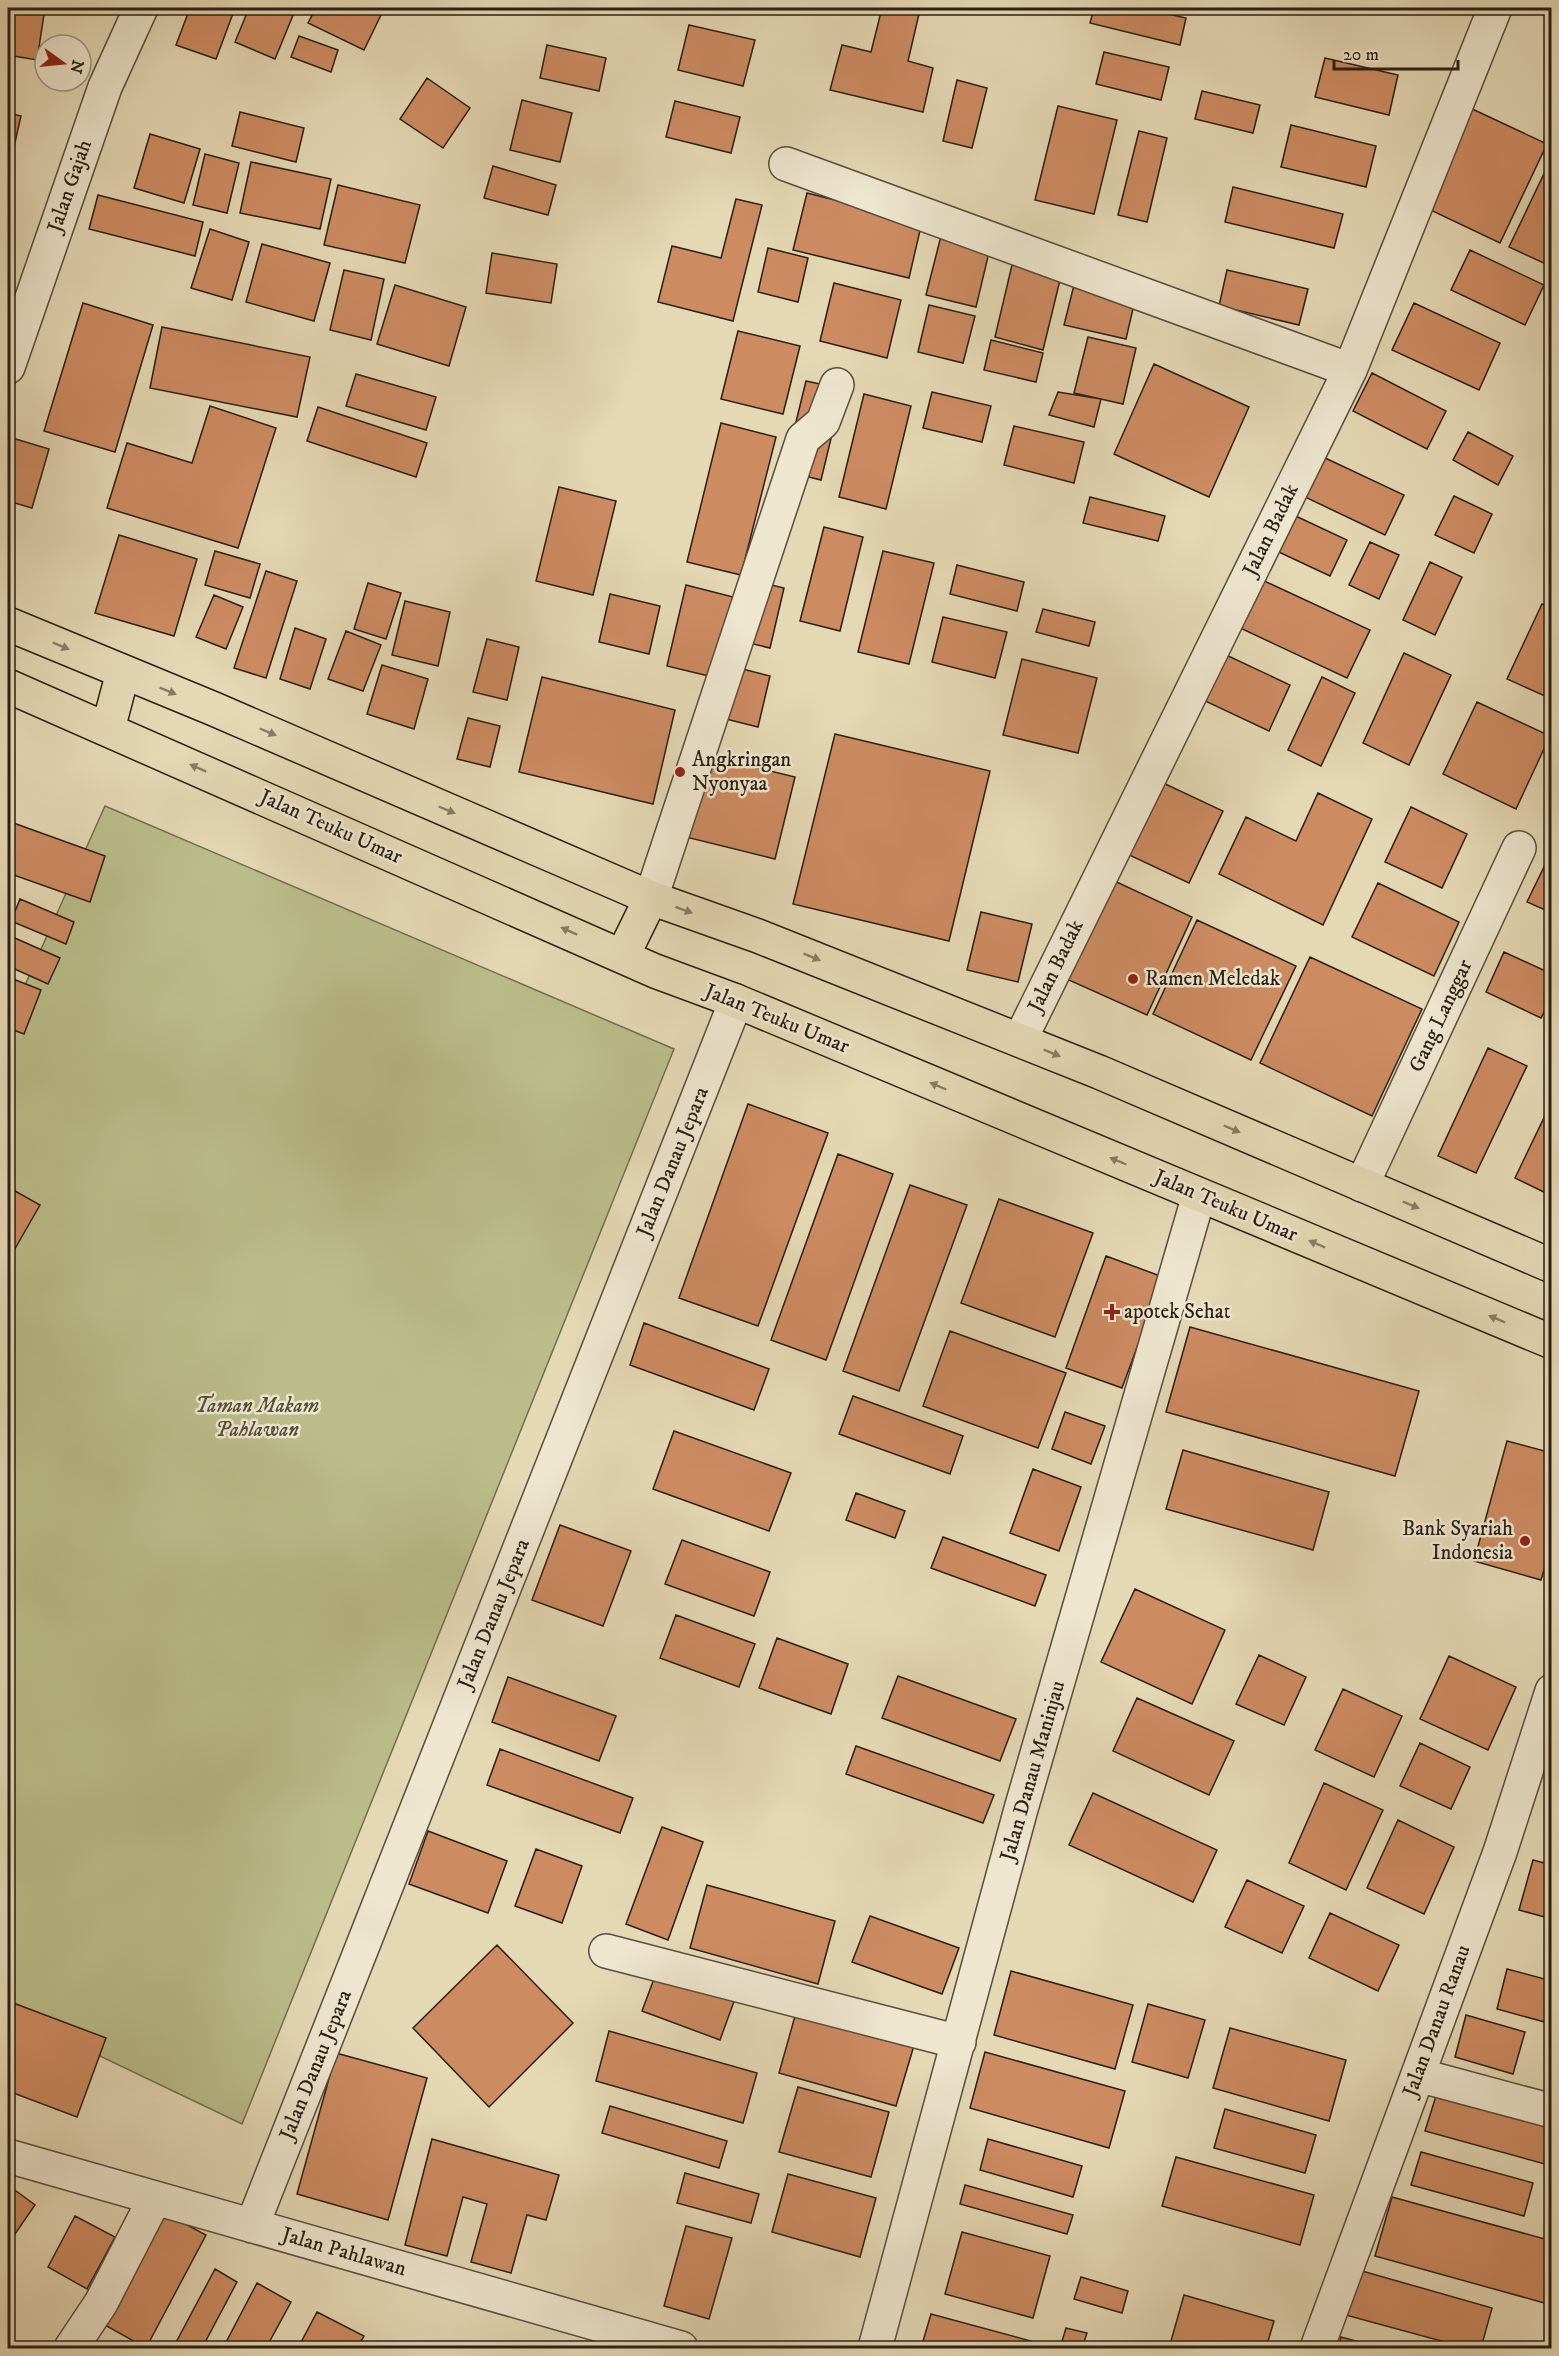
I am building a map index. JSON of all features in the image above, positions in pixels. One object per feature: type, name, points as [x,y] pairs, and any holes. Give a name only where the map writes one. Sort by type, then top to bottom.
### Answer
[{"type":"highway","points":[[8,624],[651,898],[758,936],[1020,1040],[1551,1266]]},
{"type":"highway","points":[[108,729],[123,672]]},
{"type":"highway","name":"Jalan Teuku Umar","points":[[8,686],[655,971],[736,1001],[1551,1342]]},
{"type":"highway","points":[[623,955],[651,898]]},
{"type":"street","name":"Jalan Gajah","points":[[8,367],[105,87],[141,8]]},
{"type":"street","name":"Jalan Badak","points":[[1020,1040],[1350,370],[1495,8]]},
{"type":"street","points":[[786,164],[1350,370]]},
{"type":"street","points":[[651,898],[803,439],[823,422],[837,385]]},
{"type":"street","name":"Gang Langgar","points":[[1362,1185],[1519,848]]},
{"type":"street","name":"Jalan Danau Jepara","points":[[252,2226],[736,1001]]},
{"type":"street","name":"Jalan Danau Maninjau","points":[[875,2349],[1021,1809],[1199,1195]]},
{"type":"street","name":"Jalan Danau Ranau","points":[[1317,2349],[1500,1852],[1551,1691]]},
{"type":"street","points":[[606,1950],[959,2042]]},
{"type":"street","points":[[1418,2075],[1551,2111]]},
{"type":"street","name":"Jalan Pahlawan","points":[[8,2156],[681,2349]]},
{"type":"street","points":[[71,2349],[101,2303],[155,2198]]},
{"type":"green space","name":"Taman Makam Pahlawan","points":[[105,806],[674,1049],[242,2124],[8,2012],[8,1023]]},
{"type":"building","points":[[8,8],[45,8],[41,33],[33,33],[33,59],[8,55]]},
{"type":"building","points":[[190,8],[235,8],[216,59],[176,45]]},
{"type":"building","points":[[249,8],[296,8],[275,59],[235,42]]},
{"type":"building","points":[[316,8],[370,8],[382,13],[364,50],[308,23]]},
{"type":"building","points":[[372,8],[385,8],[382,13]]},
{"type":"building","points":[[775,8],[804,8],[803,14]]},
{"type":"building","points":[[882,8],[919,14],[908,61],[933,68],[923,112],[830,90],[842,45],[871,52]]},
{"type":"building","points":[[1094,8],[1142,8],[1186,18],[1180,45],[1090,23]]},
{"type":"building","points":[[689,25],[755,40],[743,86],[678,70]]},
{"type":"building","points":[[299,36],[338,50],[331,72],[291,57]]},
{"type":"building","points":[[547,45],[606,58],[599,91],[540,78]]},
{"type":"building","points":[[1104,52],[1169,67],[1161,100],[1096,84]]},
{"type":"building","points":[[1325,58],[1398,75],[1389,115],[1315,97]]},
{"type":"building","points":[[427,78],[470,108],[443,148],[400,119]]},
{"type":"building","points":[[957,80],[987,88],[972,148],[943,141]]},
{"type":"building","points":[[1202,91],[1260,105],[1253,133],[1195,119]]},
{"type":"building","points":[[522,100],[572,113],[560,162],[510,150]]},
{"type":"building","points":[[675,101],[740,117],[731,153],[666,137]]},
{"type":"building","points":[[1058,106],[1117,120],[1094,214],[1035,200]]},
{"type":"building","points":[[1468,107],[1547,144],[1500,243],[1422,206]]},
{"type":"building","points":[[240,112],[304,128],[296,162],[232,146]]},
{"type":"building","points":[[8,113],[21,116],[8,173]]},
{"type":"building","points":[[1291,125],[1376,146],[1366,187],[1281,167]]},
{"type":"building","points":[[1139,131],[1167,138],[1147,222],[1118,215]]},
{"type":"building","points":[[150,134],[200,149],[184,203],[134,188]]},
{"type":"building","points":[[205,154],[239,163],[227,213],[193,205]]},
{"type":"building","points":[[1552,157],[1552,253],[1546,264],[1509,247]]},
{"type":"building","points":[[251,162],[331,179],[320,229],[240,213]]},
{"type":"building","points":[[493,166],[556,185],[548,215],[484,198]]},
{"type":"building","points":[[338,185],[420,205],[405,263],[324,245]]},
{"type":"building","points":[[1233,187],[1343,214],[1334,248],[1225,222]]},
{"type":"building","points":[[8,191],[12,192],[8,212]]},
{"type":"building","points":[[807,193],[922,222],[909,278],[793,250]]},
{"type":"building","points":[[98,195],[203,222],[195,256],[89,229]]},
{"type":"building","points":[[736,199],[762,205],[733,321],[658,302],[672,246],[721,258]]},
{"type":"building","points":[[210,229],[249,242],[232,300],[191,288]]},
{"type":"building","points":[[942,232],[991,244],[976,307],[926,295]]},
{"type":"building","points":[[262,244],[330,263],[314,321],[246,302]]},
{"type":"building","points":[[768,248],[808,258],[798,302],[758,292]]},
{"type":"building","points":[[1470,250],[1544,285],[1525,325],[1451,290]]},
{"type":"building","points":[[492,253],[557,264],[551,303],[486,293]]},
{"type":"building","points":[[1012,265],[1061,276],[1043,350],[995,337]]},
{"type":"building","points":[[344,270],[384,279],[371,340],[330,330]]},
{"type":"building","points":[[1227,270],[1308,289],[1299,325],[1219,306]]},
{"type":"building","points":[[834,283],[901,300],[887,358],[820,341]]},
{"type":"building","points":[[395,285],[466,307],[449,366],[377,344]]},
{"type":"building","points":[[1074,285],[1135,300],[1126,339],[1064,325]]},
{"type":"building","points":[[83,303],[153,325],[115,452],[44,431]]},
{"type":"building","points":[[1414,303],[1500,343],[1479,390],[1392,350]]},
{"type":"building","points":[[929,305],[975,316],[963,363],[918,352]]},
{"type":"building","points":[[162,327],[310,357],[297,417],[150,388]]},
{"type":"building","points":[[738,331],[800,346],[783,414],[721,399]]},
{"type":"building","points":[[1088,337],[1136,348],[1123,404],[1074,393]]},
{"type":"building","points":[[991,340],[1043,353],[1036,382],[984,370]]},
{"type":"building","points":[[1154,364],[1249,407],[1209,497],[1114,454]]},
{"type":"building","points":[[1372,373],[1446,411],[1427,449],[1353,411]]},
{"type":"building","points":[[356,374],[436,397],[426,430],[346,406]]},
{"type":"building","points":[[806,381],[843,389],[821,480],[784,471]]},
{"type":"building","points":[[932,392],[991,406],[982,442],[923,428]]},
{"type":"building","points":[[1058,392],[1101,399],[1094,427],[1049,415]]},
{"type":"building","points":[[864,394],[911,406],[886,509],[839,497]]},
{"type":"building","points":[[210,406],[276,428],[238,548],[107,508],[127,443],[192,463]]},
{"type":"building","points":[[318,407],[427,443],[416,477],[307,441]]},
{"type":"building","points":[[721,423],[776,437],[741,575],[687,562]]},
{"type":"building","points":[[1014,426],[1084,442],[1074,483],[1004,465]]},
{"type":"building","points":[[1468,432],[1513,456],[1498,485],[1453,460]]},
{"type":"building","points":[[9,437],[49,449],[32,508],[8,501]]},
{"type":"building","points":[[1323,457],[1404,495],[1385,535],[1305,497]]},
{"type":"building","points":[[559,487],[616,501],[593,595],[536,581]]},
{"type":"building","points":[[1454,496],[1492,514],[1474,553],[1435,535]]},
{"type":"building","points":[[1090,497],[1165,516],[1158,541],[1083,523]]},
{"type":"building","points":[[1285,511],[1347,540],[1330,576],[1268,547]]},
{"type":"building","points":[[824,527],[863,537],[840,631],[800,621]]},
{"type":"building","points":[[119,535],[197,559],[174,636],[95,613]]},
{"type":"building","points":[[1370,542],[1399,555],[1379,599],[1349,585]]},
{"type":"building","points":[[215,551],[260,564],[250,598],[205,585]]},
{"type":"building","points":[[883,551],[934,563],[909,664],[858,652]]},
{"type":"building","points":[[1430,562],[1462,577],[1435,635],[1403,620]]},
{"type":"building","points":[[957,565],[1024,582],[1017,611],[950,594]]},
{"type":"building","points":[[266,571],[297,581],[266,678],[234,668]]},
{"type":"building","points":[[1260,579],[1370,630],[1347,678],[1238,627]]},
{"type":"building","points":[[751,580],[784,588],[770,648],[736,640]]},
{"type":"building","points":[[368,583],[401,593],[386,639],[354,629]]},
{"type":"building","points":[[686,585],[733,597],[713,677],[667,666]]},
{"type":"building","points":[[610,594],[660,606],[649,654],[599,642]]},
{"type":"building","points":[[214,595],[243,607],[226,649],[196,637]]},
{"type":"building","points":[[405,601],[450,612],[438,666],[392,655]]},
{"type":"building","points":[[1542,604],[1552,608],[1552,681],[1545,696],[1507,679]]},
{"type":"building","points":[[1043,609],[1095,622],[1089,646],[1036,632]]},
{"type":"building","points":[[943,617],[1007,632],[995,678],[932,662]]},
{"type":"building","points":[[295,628],[326,639],[310,689],[280,679]]},
{"type":"building","points":[[346,631],[381,645],[363,691],[328,679]]},
{"type":"building","points":[[487,639],[519,647],[507,700],[473,692]]},
{"type":"building","points":[[1404,653],[1451,675],[1409,765],[1363,743]]},
{"type":"building","points":[[1224,654],[1290,685],[1269,731],[1203,700]]},
{"type":"building","points":[[1022,659],[1097,678],[1078,753],[1003,735]]},
{"type":"building","points":[[382,665],[428,679],[414,729],[367,714]]},
{"type":"building","points":[[727,665],[770,676],[758,727],[714,716]]},
{"type":"building","points":[[542,677],[675,710],[653,804],[519,772]]},
{"type":"building","points":[[1322,677],[1355,693],[1321,766],[1288,750]]},
{"type":"building","points":[[1477,702],[1550,736],[1516,809],[1443,774]]},
{"type":"building","points":[[468,718],[500,726],[490,767],[457,759]]},
{"type":"building","points":[[835,734],[990,771],[949,941],[793,904]]},
{"type":"building","points":[[705,755],[795,777],[775,859],[686,837]]},
{"type":"building","points":[[1161,782],[1223,811],[1189,883],[1127,854]]},
{"type":"building","points":[[1318,793],[1372,819],[1323,925],[1219,874],[1246,817],[1296,841]]},
{"type":"building","points":[[1411,807],[1467,834],[1442,888],[1385,862]]},
{"type":"building","points":[[8,821],[105,856],[90,902],[8,873]]},
{"type":"building","points":[[1552,850],[1552,870],[1544,867]]},
{"type":"building","points":[[1544,867],[1552,870],[1552,913],[1527,902]]},
{"type":"building","points":[[1108,878],[1192,917],[1147,1015],[1062,977]]},
{"type":"building","points":[[1378,883],[1459,922],[1434,976],[1352,937]]},
{"type":"building","points":[[20,899],[74,922],[66,944],[11,921]]},
{"type":"building","points":[[981,912],[1032,924],[1018,982],[967,970]]},
{"type":"building","points":[[1197,920],[1296,966],[1251,1060],[1153,1014]]},
{"type":"building","points":[[8,935],[60,958],[48,984],[8,966]]},
{"type":"building","points":[[1504,952],[1552,974],[1552,996],[1541,1018],[1486,992]]},
{"type":"building","points":[[1310,957],[1422,1009],[1372,1116],[1260,1063]]},
{"type":"building","points":[[8,977],[41,990],[24,1034],[8,1028]]},
{"type":"building","points":[[1488,1048],[1527,1066],[1476,1173],[1438,1156]]},
{"type":"building","points":[[1552,1101],[1552,1196],[1515,1178]]},
{"type":"building","points":[[748,1104],[828,1133],[758,1326],[679,1298]]},
{"type":"building","points":[[838,1154],[893,1174],[826,1360],[771,1340]]},
{"type":"building","points":[[910,1185],[967,1205],[899,1391],[843,1371]]},
{"type":"building","points":[[8,1187],[40,1205],[13,1252],[8,1249]]},
{"type":"building","points":[[999,1199],[1093,1233],[1055,1337],[961,1303]]},
{"type":"building","points":[[1106,1256],[1163,1277],[1122,1388],[1066,1368]]},
{"type":"building","points":[[644,1323],[769,1369],[754,1410],[630,1365]]},
{"type":"building","points":[[1190,1327],[1419,1391],[1395,1476],[1166,1412]]},
{"type":"building","points":[[950,1331],[1066,1373],[1038,1448],[923,1406]]},
{"type":"building","points":[[853,1396],[963,1436],[950,1474],[839,1434]]},
{"type":"building","points":[[1065,1412],[1105,1426],[1091,1464],[1052,1449]]},
{"type":"building","points":[[674,1431],[791,1473],[769,1531],[653,1489]]},
{"type":"building","points":[[1507,1441],[1552,1453],[1552,1543],[1541,1580],[1474,1561]]},
{"type":"building","points":[[1183,1450],[1329,1492],[1313,1550],[1166,1509]]},
{"type":"building","points":[[1033,1469],[1081,1487],[1059,1551],[1010,1533]]},
{"type":"building","points":[[856,1493],[905,1511],[895,1538],[846,1520]]},
{"type":"building","points":[[560,1525],[631,1551],[603,1626],[532,1600]]},
{"type":"building","points":[[943,1537],[1046,1575],[1035,1606],[931,1568]]},
{"type":"building","points":[[682,1540],[770,1572],[754,1616],[665,1584]]},
{"type":"building","points":[[1135,1589],[1225,1630],[1192,1704],[1101,1662]]},
{"type":"building","points":[[676,1615],[755,1644],[739,1687],[660,1658]]},
{"type":"building","points":[[777,1638],[848,1664],[831,1714],[759,1688]]},
{"type":"building","points":[[1259,1655],[1306,1677],[1284,1725],[1236,1704]]},
{"type":"building","points":[[1449,1656],[1516,1687],[1488,1750],[1420,1719]]},
{"type":"building","points":[[898,1676],[1016,1719],[1000,1761],[882,1718]]},
{"type":"building","points":[[508,1677],[616,1716],[599,1761],[492,1722]]},
{"type":"building","points":[[1343,1689],[1402,1716],[1374,1777],[1315,1750]]},
{"type":"building","points":[[1137,1698],[1234,1741],[1209,1795],[1113,1751]]},
{"type":"building","points":[[1420,1743],[1470,1767],[1451,1809],[1400,1786]]},
{"type":"building","points":[[856,1746],[994,1795],[983,1823],[846,1774]]},
{"type":"building","points":[[500,1749],[633,1798],[620,1833],[487,1785]]},
{"type":"building","points":[[1324,1783],[1383,1810],[1346,1890],[1289,1863]]},
{"type":"building","points":[[1093,1793],[1217,1850],[1193,1902],[1069,1845]]},
{"type":"building","points":[[1398,1820],[1454,1847],[1424,1914],[1367,1888]]},
{"type":"building","points":[[662,1827],[703,1842],[668,1940],[626,1924]]},
{"type":"building","points":[[428,1831],[507,1861],[488,1913],[409,1884]]},
{"type":"building","points":[[536,1849],[582,1866],[562,1923],[515,1906]]},
{"type":"building","points":[[1533,1860],[1552,1865],[1552,1919],[1519,1910]]},
{"type":"building","points":[[1247,1880],[1304,1906],[1282,1953],[1225,1927]]},
{"type":"building","points":[[707,1885],[835,1921],[818,1984],[690,1948]]},
{"type":"building","points":[[1330,1913],[1399,1945],[1378,1991],[1309,1958]]},
{"type":"building","points":[[870,1916],[959,1948],[942,1994],[852,1962]]},
{"type":"building","points":[[497,1945],[573,2023],[489,2107],[413,2028]]},
{"type":"building","points":[[658,1968],[736,1996],[720,2040],[642,2011]]},
{"type":"building","points":[[1507,1969],[1552,1981],[1552,2024],[1497,2009]]},
{"type":"building","points":[[1011,1971],[1133,2005],[1115,2069],[994,2035]]},
{"type":"building","points":[[8,2001],[106,2038],[77,2117],[8,2091]]},
{"type":"building","points":[[1148,2004],[1205,2020],[1188,2078],[1132,2062]]},
{"type":"building","points":[[797,2009],[915,2042],[896,2106],[779,2073]]},
{"type":"building","points":[[1466,2015],[1525,2032],[1513,2074],[1455,2057]]},
{"type":"building","points":[[1230,2028],[1346,2060],[1329,2121],[1213,2088]]},
{"type":"building","points":[[609,2031],[757,2073],[743,2123],[596,2081]]},
{"type":"building","points":[[985,2052],[1125,2091],[1109,2148],[970,2108]]},
{"type":"building","points":[[336,2053],[427,2078],[388,2220],[297,2194]]},
{"type":"building","points":[[798,2087],[889,2112],[871,2177],[779,2152]]},
{"type":"building","points":[[1436,2096],[1552,2128],[1552,2166],[1425,2131]]},
{"type":"building","points":[[610,2106],[727,2141],[719,2168],[602,2133]]},
{"type":"building","points":[[1225,2109],[1316,2135],[1305,2173],[1214,2148]]},
{"type":"building","points":[[432,2139],[559,2175],[546,2220],[527,2215],[511,2273],[471,2262],[487,2204],[463,2197],[447,2256],[405,2245]]},
{"type":"building","points":[[988,2139],[1082,2166],[1073,2197],[980,2170]]},
{"type":"building","points":[[1421,2152],[1533,2183],[1524,2216],[1411,2185]]},
{"type":"building","points":[[1176,2157],[1314,2195],[1300,2245],[1162,2206]]},
{"type":"building","points":[[685,2173],[759,2194],[751,2223],[677,2203]]},
{"type":"building","points":[[788,2174],[876,2198],[860,2257],[772,2232]]},
{"type":"building","points":[[8,2185],[35,2205],[8,2244]]},
{"type":"building","points":[[965,2185],[1073,2215],[1067,2234],[960,2204]]},
{"type":"building","points":[[1392,2197],[1552,2241],[1552,2291],[1548,2304],[1375,2256]]},
{"type":"building","points":[[163,2212],[206,2235],[146,2348],[103,2324]]},
{"type":"building","points":[[75,2216],[115,2237],[87,2289],[48,2267]]},
{"type":"building","points":[[686,2226],[732,2238],[709,2319],[664,2306]]},
{"type":"building","points":[[962,2232],[1050,2256],[1033,2318],[945,2294]]},
{"type":"building","points":[[215,2269],[237,2282],[202,2348],[173,2348]]},
{"type":"building","points":[[1355,2269],[1492,2308],[1481,2348],[1467,2348],[1342,2314]]},
{"type":"building","points":[[1081,2277],[1128,2291],[1122,2313],[1074,2299]]},
{"type":"building","points":[[257,2283],[291,2302],[266,2348],[223,2348]]},
{"type":"building","points":[[1184,2295],[1274,2321],[1266,2348],[1169,2348]]},
{"type":"building","points":[[317,2312],[364,2336],[357,2348],[298,2348]]},
{"type":"building","points":[[931,2314],[1038,2343],[1037,2348],[921,2348]]},
{"type":"building","points":[[1066,2328],[1087,2333],[1082,2348],[1060,2348]]},
{"type":"building","points":[[1341,2337],[1381,2348],[1338,2348]]},
{"type":"place","name":"Angkringan Nyonyaa","points":[[680,772]]},
{"type":"place","name":"Ramen Meledak","points":[[1133,979]]},
{"type":"place","name":"apotek Sehat","points":[[1112,1312]]},
{"type":"place","name":"Bank Syariah Indonesia","points":[[1525,1541]]}]
